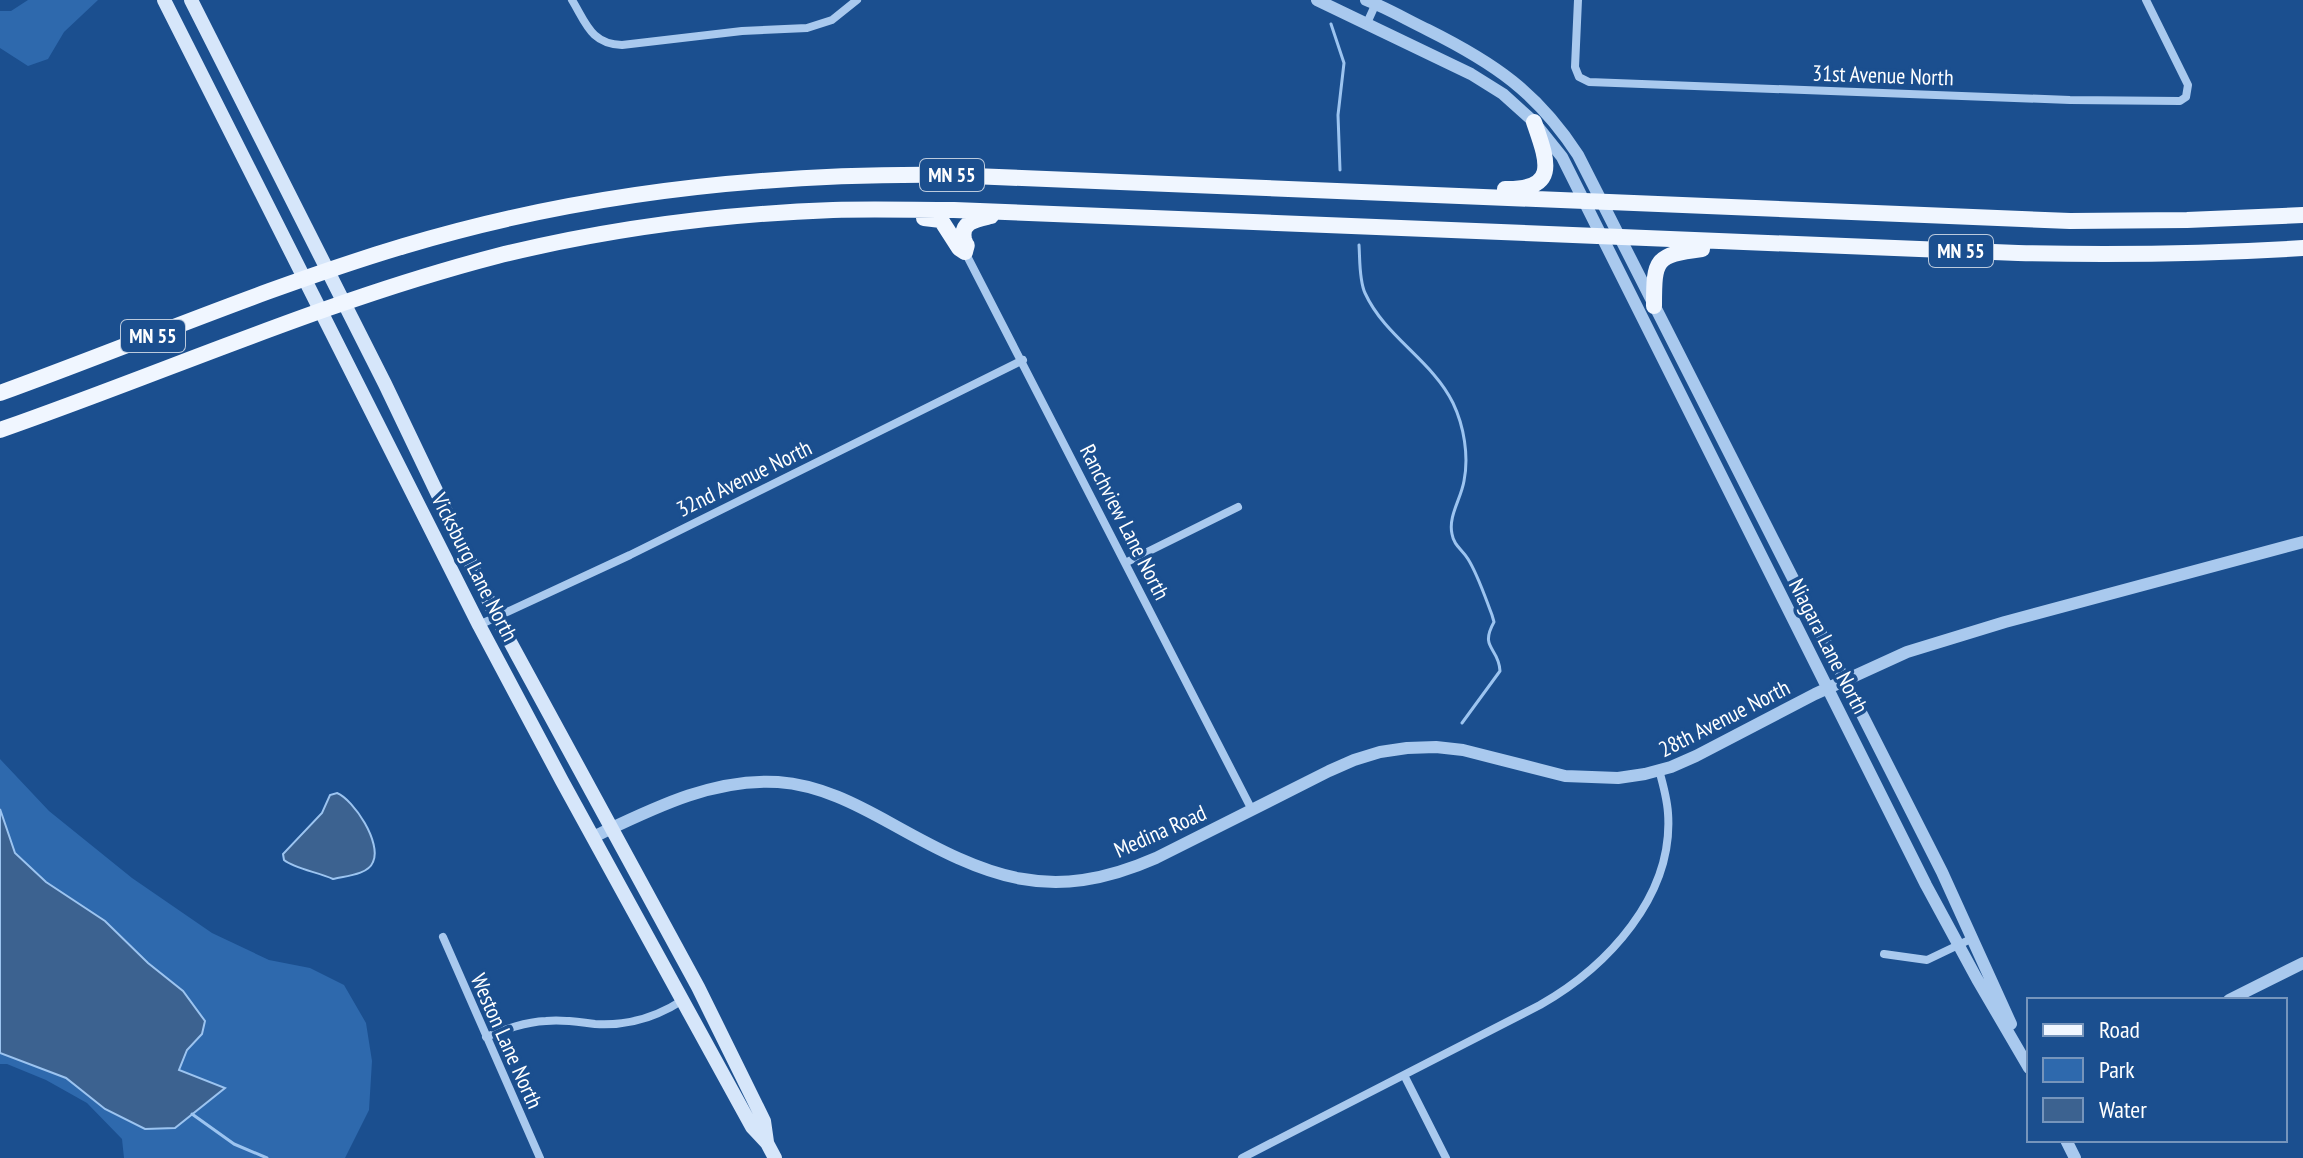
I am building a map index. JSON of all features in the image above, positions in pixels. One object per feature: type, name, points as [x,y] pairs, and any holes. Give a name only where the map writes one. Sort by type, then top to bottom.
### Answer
[{"type":"main road","name":"Vicksburg Lane North","points":[[164,0],[479,625],[752,1127],[767,1143],[775,1158]]},
{"type":"main road","name":"Vicksburg Lane North","points":[[191,0],[385,384],[496,616],[698,987],[764,1121],[767,1143]]},
{"type":"main road","points":[[1422,195],[1465,188],[1520,189],[1533,186],[1542,178],[1547,161],[1534,122]]},
{"type":"main road","name":"MN 55","points":[[0,393],[328,270],[407,245],[496,221],[584,204],[740,182],[878,174],[2070,221],[2303,215]]},
{"type":"main road","name":"MN 55","points":[[0,430],[321,310],[435,273],[589,237],[753,215],[846,210],[1011,212],[2018,253],[2130,255],[2303,248]]},
{"type":"main road","points":[[799,213],[835,218],[936,218],[946,225],[959,248],[965,252],[967,245],[963,237],[967,224],[1011,212]]},
{"type":"main road","points":[[1654,306],[1655,274],[1661,261],[1669,255],[1753,243]]},
{"type":"street","points":[[572,0],[595,37],[610,45],[729,32],[807,28],[832,20],[853,1]]},
{"type":"street","points":[[1317,0],[1471,74],[1503,94],[1534,122],[1594,202]]},
{"type":"street","name":"31st Avenue North","points":[[1578,0],[1575,67],[1583,81],[2070,100],[2180,101],[2186,97],[2188,85],[2146,0]]},
{"type":"street","points":[[1367,23],[1373,1],[1495,66],[1541,106],[1569,142],[1594,202]]},
{"type":"street","name":"Niagara Lane North","points":[[1594,202],[1601,237],[1959,945],[2027,1064]]},
{"type":"street","name":"Niagara Lane North","points":[[1594,202],[1619,238],[1942,872],[2027,1063]]},
{"type":"street","name":"Ranchview Lane North","points":[[965,252],[1252,810]]},
{"type":"street","name":"32nd Avenue North","points":[[479,625],[644,548],[1023,360]]},
{"type":"street","points":[[1125,563],[1238,507]]},
{"type":"street","name":"28th Avenue North","points":[[1242,1158],[1252,1156],[1564,991],[1587,974],[1618,942],[1641,910],[1663,862],[1668,813],[1659,770],[1696,756],[1828,688],[1907,652],[1994,625],[2303,542]]},
{"type":"street","name":"Medina Road","points":[[593,837],[691,793],[735,784],[781,782],[811,787],[840,797],[950,856],[979,868],[1008,877],[1069,882],[1128,870],[1354,760],[1380,752],[1407,748],[1463,750],[1565,776],[1618,778],[1659,770]]},
{"type":"street","name":"Weston Lane North","points":[[443,937],[540,1158]]},
{"type":"street","points":[[1884,954],[1927,960],[1973,938]]},
{"type":"street","points":[[2233,998],[2303,963]]},
{"type":"street","points":[[486,1037],[525,1023],[548,1020],[596,1024],[632,1021],[667,1010],[683,1000]]},
{"type":"street","points":[[1404,1075],[1446,1158]]},
{"type":"green space","points":[[28,0],[98,0],[64,32],[48,59],[28,66],[0,48],[0,11],[11,11]]},
{"type":"green space","points":[[0,759],[49,811],[132,878],[212,933],[269,960],[310,968],[344,985],[366,1023],[372,1061],[369,1110],[345,1158],[124,1158],[122,1139],[87,1103],[46,1080],[0,1064],[0,1053],[66,1078],[105,1109],[224,1088],[179,1070],[187,1050],[202,1034],[183,991],[148,963],[105,921],[46,882],[15,853],[0,809]]},
{"type":"water","points":[[337,793],[351,804],[365,823],[375,854],[366,870],[333,879],[289,863],[284,860],[283,854],[322,813],[330,795]]},
{"type":"water","points":[[0,809],[15,853],[46,882],[105,921],[148,963],[183,991],[205,1021],[202,1034],[187,1050],[179,1070],[225,1088],[175,1128],[145,1129],[105,1109],[66,1078],[0,1053]]},
{"type":"waterway","points":[[1331,24],[1344,63],[1338,115],[1340,170]]},
{"type":"waterway","points":[[1359,245],[1365,293],[1384,323],[1444,388],[1463,431],[1465,471],[1452,521],[1452,534],[1454,542],[1475,572],[1492,615],[1494,622],[1488,638],[1500,671],[1462,723]]},
{"type":"waterway","points":[[192,1114],[234,1144],[267,1158]]}]
